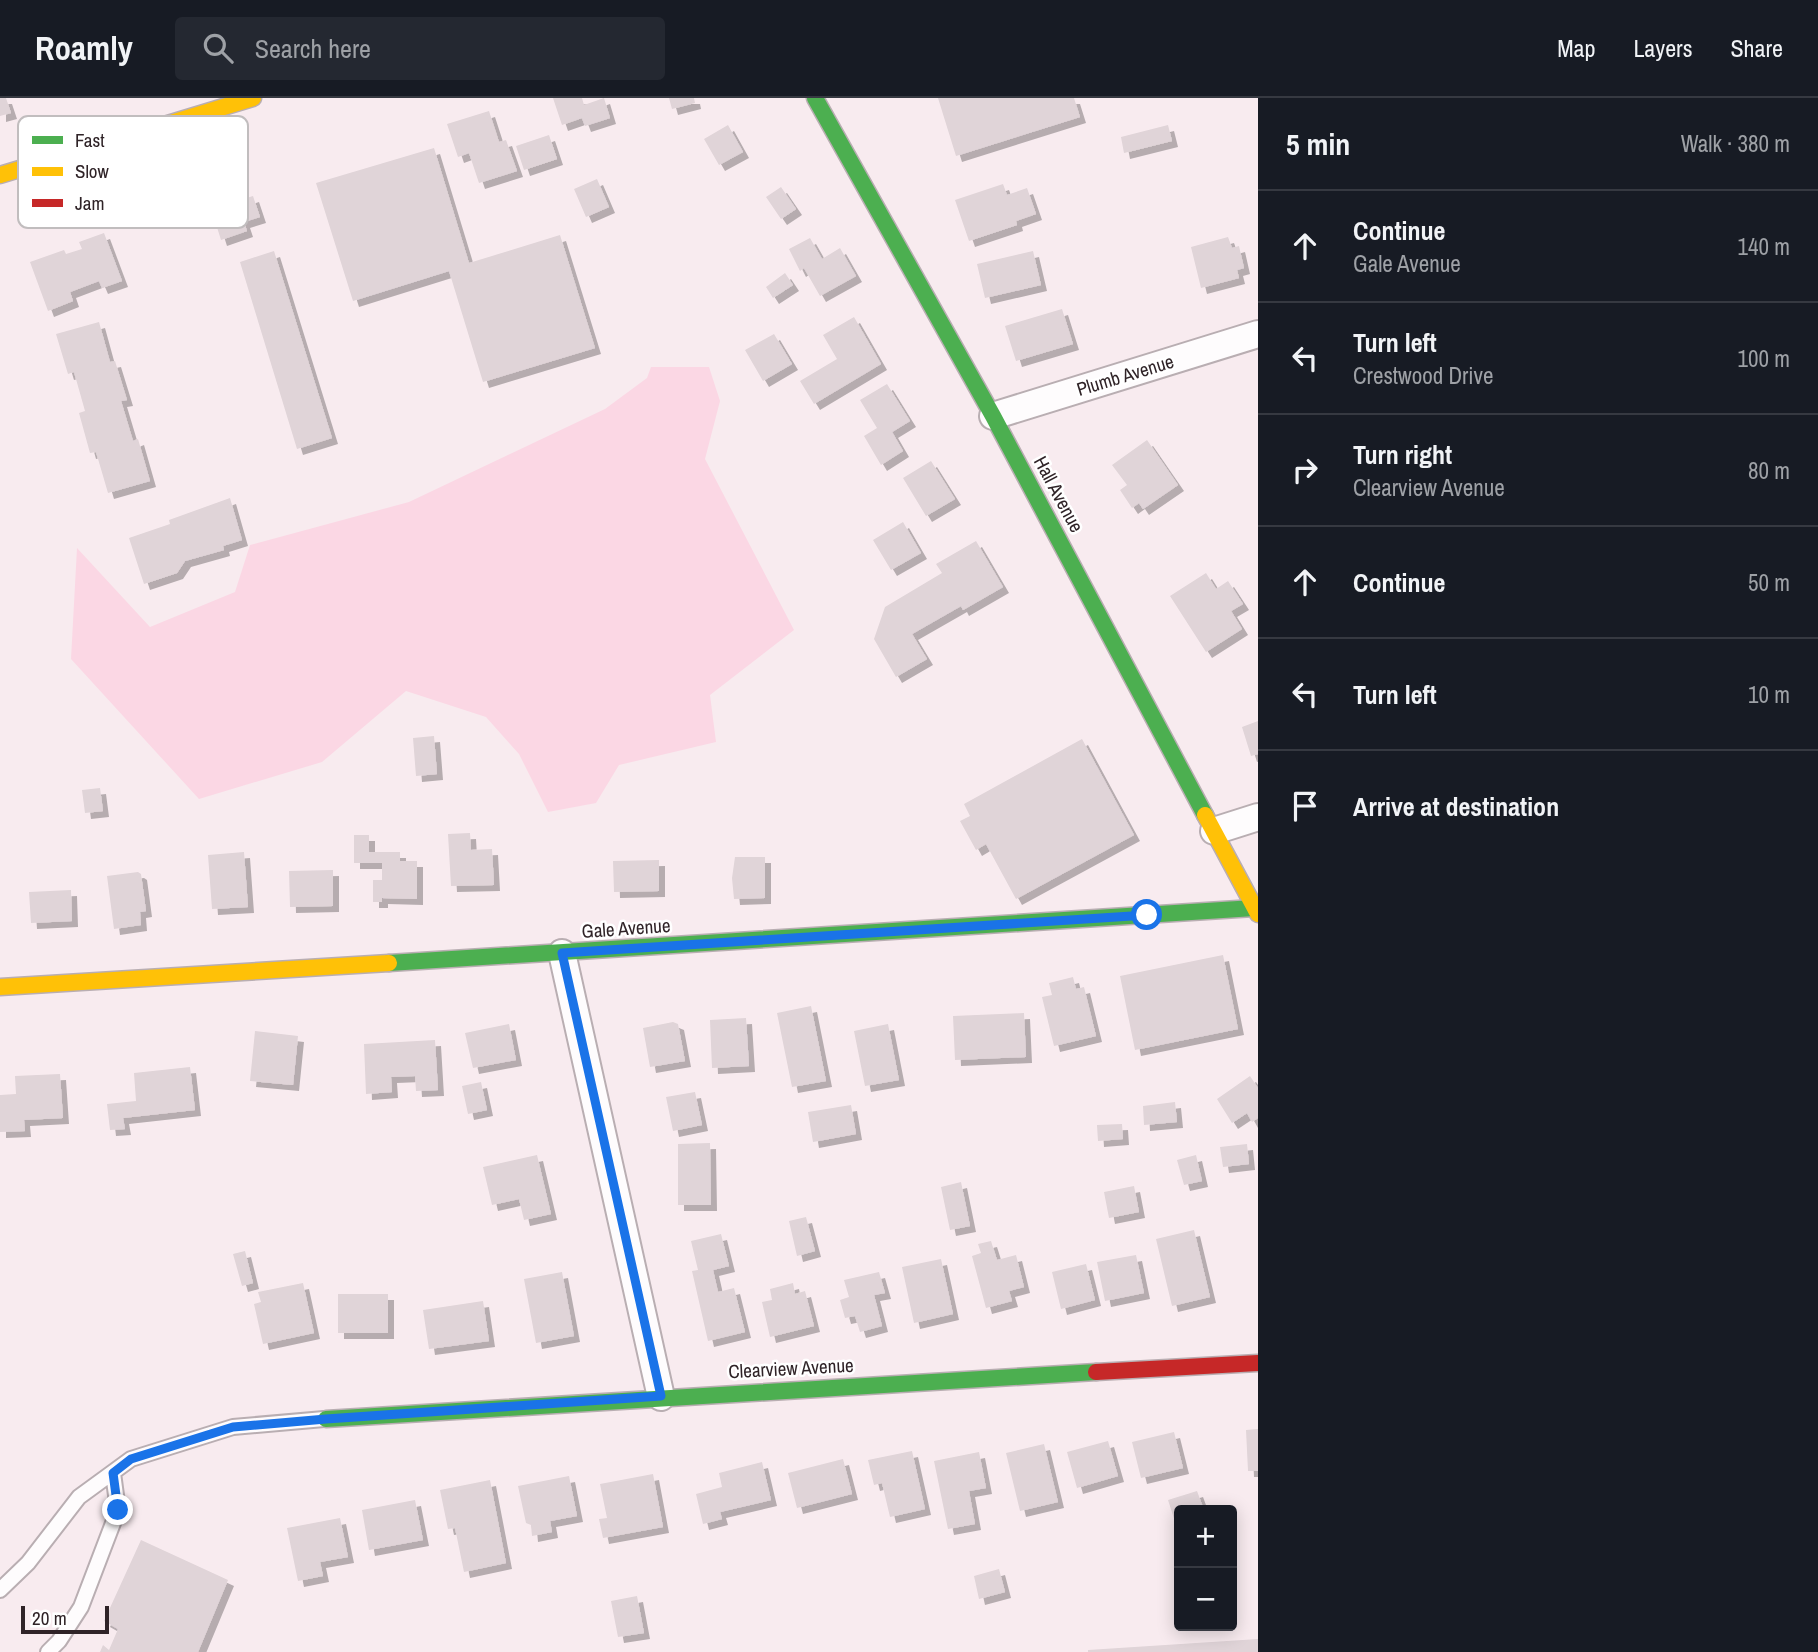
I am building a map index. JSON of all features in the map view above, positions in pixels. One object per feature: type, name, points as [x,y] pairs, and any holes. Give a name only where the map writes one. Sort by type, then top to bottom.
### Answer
[{"type":"street","points":[[194,116],[253,98]]},
{"type":"street","name":"Hall Avenue","points":[[815,98],[993,416],[1256,911]]},
{"type":"street","points":[[0,175],[18,170]]},
{"type":"street","name":"Plumb Avenue","points":[[993,416],[1258,334]]},
{"type":"street","points":[[1213,831],[1258,817]]},
{"type":"street","name":"Gale Avenue","points":[[0,988],[1256,911]]},
{"type":"street","points":[[562,953],[661,1396]]},
{"type":"street","name":"Clearview Avenue","points":[[326,1419],[661,1396],[1258,1363]]},
{"type":"lane","points":[[0,1590],[28,1563],[79,1497],[131,1459],[233,1427],[326,1419]]},
{"type":"lane","points":[[48,1652],[59,1641],[81,1607],[118,1510],[113,1473]]},
{"type":"shaded area","points":[[651,367],[709,367],[720,401],[705,459],[794,630],[710,695],[716,742],[619,765],[596,803],[548,812],[519,754],[486,717],[406,691],[322,762],[199,799],[71,659],[77,548],[150,627],[235,592],[250,545],[409,502],[605,409],[647,378]]},
{"type":"building","points":[[0,98],[6,98],[11,113],[0,116]]},
{"type":"building","points":[[553,98],[582,98],[584,105],[604,98],[610,118],[585,126],[582,118],[562,125]]},
{"type":"building","points":[[669,98],[694,98],[695,103],[672,109]]},
{"type":"building","points":[[938,98],[1074,98],[1080,117],[956,156]]},
{"type":"building","points":[[489,111],[499,142],[506,140],[517,171],[479,183],[469,153],[458,157],[447,124]]},
{"type":"building","points":[[728,125],[743,152],[719,165],[704,139]]},
{"type":"building","points":[[1168,125],[1172,141],[1124,153],[1121,137]]},
{"type":"building","points":[[549,135],[557,159],[524,170],[516,146]]},
{"type":"building","points":[[434,148],[469,263],[560,235],[595,348],[483,382],[449,271],[353,301],[316,183]]},
{"type":"building","points":[[597,179],[609,207],[586,217],[574,189]]},
{"type":"building","points":[[1003,184],[1007,195],[1027,188],[1036,214],[1016,221],[1017,225],[969,241],[955,200]]},
{"type":"building","points":[[781,187],[796,209],[781,219],[766,197]]},
{"type":"building","points":[[253,196],[260,217],[248,221],[248,198]]},
{"type":"building","points":[[217,228],[246,228],[247,231],[221,240]]},
{"type":"building","points":[[104,233],[122,281],[102,288],[99,281],[70,292],[73,301],[48,311],[30,262],[64,250],[66,254],[82,249],[79,242]]},
{"type":"building","points":[[1228,237],[1232,248],[1239,246],[1244,268],[1237,270],[1239,278],[1201,288],[1191,247]]},
{"type":"building","points":[[810,238],[822,259],[840,248],[856,276],[820,296],[804,268],[800,271],[789,249]]},
{"type":"building","points":[[274,251],[332,438],[297,449],[240,262]]},
{"type":"building","points":[[1033,251],[1041,285],[985,298],[977,264]]},
{"type":"building","points":[[785,273],[793,285],[773,298],[766,287]]},
{"type":"building","points":[[1062,309],[1073,344],[1016,361],[1005,326]]},
{"type":"building","points":[[854,317],[881,364],[814,404],[800,381],[837,359],[823,335]]},
{"type":"building","points":[[99,322],[110,362],[115,361],[127,400],[121,401],[133,441],[138,439],[150,481],[108,493],[96,452],[90,453],[79,413],[85,411],[74,372],[68,374],[56,334]]},
{"type":"building","points":[[774,334],[792,364],[763,381],[745,350]]},
{"type":"building","points":[[887,384],[910,421],[892,432],[903,451],[881,465],[864,436],[877,428],[860,400]]},
{"type":"building","points":[[1147,440],[1178,485],[1143,509],[1139,503],[1132,508],[1120,490],[1127,485],[1112,465]]},
{"type":"building","points":[[931,461],[955,499],[926,516],[903,478]]},
{"type":"building","points":[[230,498],[242,540],[223,546],[224,550],[185,561],[177,573],[144,584],[129,538]]},
{"type":"building","points":[[903,522],[921,553],[891,570],[873,540]]},
{"type":"building","points":[[976,541],[1003,587],[963,610],[961,606],[912,634],[927,659],[896,677],[874,639],[885,607],[942,573],[936,564]]},
{"type":"building","points":[[1206,573],[1216,589],[1228,581],[1243,604],[1231,611],[1242,629],[1206,652],[1170,596]]},
{"type":"building","points":[[1258,721],[1258,754],[1251,756],[1242,727]]},
{"type":"building","points":[[434,736],[437,774],[416,776],[413,738]]},
{"type":"building","points":[[1082,739],[1134,835],[1016,899],[986,844],[976,850],[960,821],[970,816],[964,804]]},
{"type":"building","points":[[100,788],[103,811],[85,813],[82,790]]},
{"type":"building","points":[[470,833],[471,850],[492,849],[494,885],[451,886],[448,834]]},
{"type":"building","points":[[354,835],[369,835],[369,852],[400,852],[400,861],[417,861],[417,899],[382,898],[382,902],[373,902],[373,880],[382,880],[382,863],[354,863]]},
{"type":"building","points":[[244,852],[248,907],[212,909],[208,855]]},
{"type":"building","points":[[735,857],[765,857],[765,898],[734,899],[732,878]]},
{"type":"building","points":[[659,860],[659,891],[614,892],[613,861]]},
{"type":"building","points":[[333,870],[333,906],[290,907],[289,871]]},
{"type":"building","points":[[138,872],[141,874],[146,911],[140,912],[141,925],[114,929],[107,876]]},
{"type":"building","points":[[71,890],[72,921],[31,923],[29,892]]},
{"type":"building","points":[[1223,955],[1238,1029],[1135,1050],[1120,976]]},
{"type":"building","points":[[1073,977],[1076,989],[1084,987],[1096,1036],[1054,1046],[1042,997],[1052,995],[1049,983]]},
{"type":"building","points":[[811,1006],[826,1081],[792,1087],[777,1013]]},
{"type":"building","points":[[1024,1013],[1026,1057],[955,1060],[953,1016]]},
{"type":"building","points":[[746,1018],[749,1066],[712,1068],[710,1020]]},
{"type":"building","points":[[673,1022],[678,1024],[685,1061],[650,1067],[643,1028]]},
{"type":"building","points":[[509,1024],[516,1060],[473,1068],[465,1033]]},
{"type":"building","points":[[888,1024],[899,1080],[865,1086],[854,1031]]},
{"type":"building","points":[[255,1031],[298,1036],[293,1085],[250,1081]]},
{"type":"building","points":[[435,1040],[438,1090],[416,1091],[415,1076],[391,1077],[392,1092],[366,1094],[364,1044]]},
{"type":"building","points":[[190,1067],[195,1110],[123,1118],[125,1129],[110,1130],[107,1104],[136,1101],[134,1073]]},
{"type":"building","points":[[60,1074],[63,1118],[24,1120],[25,1131],[0,1132],[0,1095],[16,1094],[15,1076]]},
{"type":"building","points":[[1250,1076],[1258,1088],[1258,1118],[1252,1122],[1247,1113],[1232,1123],[1217,1099]]},
{"type":"building","points":[[481,1082],[487,1110],[468,1114],[462,1086]]},
{"type":"building","points":[[695,1092],[702,1125],[673,1131],[666,1097]]},
{"type":"building","points":[[1175,1102],[1177,1122],[1144,1125],[1143,1106]]},
{"type":"building","points":[[851,1105],[856,1134],[813,1142],[808,1112]]},
{"type":"building","points":[[1122,1124],[1123,1139],[1098,1141],[1097,1125]]},
{"type":"building","points":[[710,1143],[711,1205],[678,1205],[678,1144]]},
{"type":"building","points":[[1247,1144],[1249,1164],[1223,1167],[1220,1147]]},
{"type":"building","points":[[537,1155],[551,1214],[524,1220],[519,1199],[492,1205],[483,1167]]},
{"type":"building","points":[[1196,1155],[1202,1181],[1184,1185],[1177,1160]]},
{"type":"building","points":[[961,1182],[970,1226],[950,1230],[941,1187]]},
{"type":"building","points":[[1134,1186],[1139,1212],[1109,1218],[1104,1192]]},
{"type":"building","points":[[806,1217],[815,1251],[797,1256],[789,1221]]},
{"type":"building","points":[[1194,1230],[1210,1297],[1172,1306],[1156,1239]]},
{"type":"building","points":[[721,1234],[729,1266],[713,1270],[718,1292],[734,1288],[745,1332],[708,1341],[692,1271],[698,1270],[691,1241]]},
{"type":"building","points":[[991,1241],[997,1260],[1016,1255],[1024,1287],[1009,1291],[1012,1301],[986,1308],[972,1256],[981,1253],[978,1244]]},
{"type":"building","points":[[245,1251],[253,1283],[242,1286],[233,1254]]},
{"type":"building","points":[[1136,1255],[1144,1293],[1105,1301],[1097,1262]]},
{"type":"building","points":[[941,1259],[953,1314],[914,1323],[902,1267]]},
{"type":"building","points":[[1086,1264],[1095,1300],[1061,1309],[1052,1272]]},
{"type":"building","points":[[562,1272],[574,1336],[536,1343],[524,1279]]},
{"type":"building","points":[[879,1272],[885,1293],[874,1295],[882,1326],[860,1332],[855,1316],[845,1318],[840,1300],[849,1297],[844,1280]]},
{"type":"building","points":[[303,1283],[314,1333],[263,1344],[254,1304],[261,1302],[258,1292]]},
{"type":"building","points":[[793,1283],[795,1294],[805,1291],[814,1326],[770,1337],[762,1302],[772,1300],[770,1289]]},
{"type":"building","points":[[338,1294],[388,1294],[388,1333],[338,1333]]},
{"type":"building","points":[[483,1301],[489,1341],[429,1349],[423,1310]]},
{"type":"building","points":[[1258,1429],[1258,1471],[1248,1471],[1246,1430]]},
{"type":"building","points":[[1174,1432],[1183,1468],[1141,1478],[1132,1442]]},
{"type":"building","points":[[1108,1441],[1118,1476],[1077,1488],[1067,1452]]},
{"type":"building","points":[[1044,1444],[1058,1502],[1020,1511],[1006,1453]]},
{"type":"building","points":[[912,1451],[925,1509],[890,1517],[882,1483],[874,1485],[868,1460]]},
{"type":"building","points":[[979,1452],[986,1488],[969,1491],[975,1524],[948,1529],[934,1461]]},
{"type":"building","points":[[843,1459],[852,1494],[797,1508],[788,1473]]},
{"type":"building","points":[[762,1462],[771,1500],[720,1512],[722,1519],[703,1524],[696,1494],[722,1487],[719,1473]]},
{"type":"building","points":[[653,1474],[663,1527],[603,1538],[599,1519],[607,1518],[600,1484]]},
{"type":"building","points":[[569,1476],[577,1516],[550,1521],[552,1532],[532,1536],[531,1525],[526,1523],[518,1486]]},
{"type":"building","points":[[490,1480],[506,1563],[464,1572],[455,1528],[448,1529],[440,1490]]},
{"type":"building","points":[[1197,1491],[1202,1505],[1174,1505],[1174,1519],[1168,1500]]},
{"type":"building","points":[[415,1500],[423,1540],[369,1550],[362,1510]]},
{"type":"building","points":[[340,1518],[348,1557],[320,1562],[323,1576],[298,1581],[287,1528]]},
{"type":"building","points":[[141,1540],[228,1580],[198,1652],[100,1652],[103,1645],[109,1650],[118,1629],[104,1621]]},
{"type":"building","points":[[999,1569],[1005,1592],[979,1599],[974,1576]]},
{"type":"building","points":[[637,1596],[644,1633],[618,1637],[611,1601]]},
{"type":"building","points":[[1258,1639],[1258,1652],[1088,1652],[1088,1650]]},
{"type":"traffic: fast","points":[[815,98],[993,416],[1205,815]]},
{"type":"traffic: fast","points":[[389,963],[1254,908]]},
{"type":"traffic: fast","points":[[326,1419],[1096,1372]]},
{"type":"traffic: slow","points":[[194,116],[253,98]]},
{"type":"traffic: slow","points":[[0,175],[18,170]]},
{"type":"traffic: slow","points":[[1205,815],[1258,914]]},
{"type":"traffic: slow","points":[[0,987],[389,963]]},
{"type":"traffic: jam","points":[[1096,1372],[1258,1363]]},
{"type":"route","points":[[118,1510],[113,1473],[131,1459],[233,1427],[661,1396],[562,953],[1147,915]]}]
